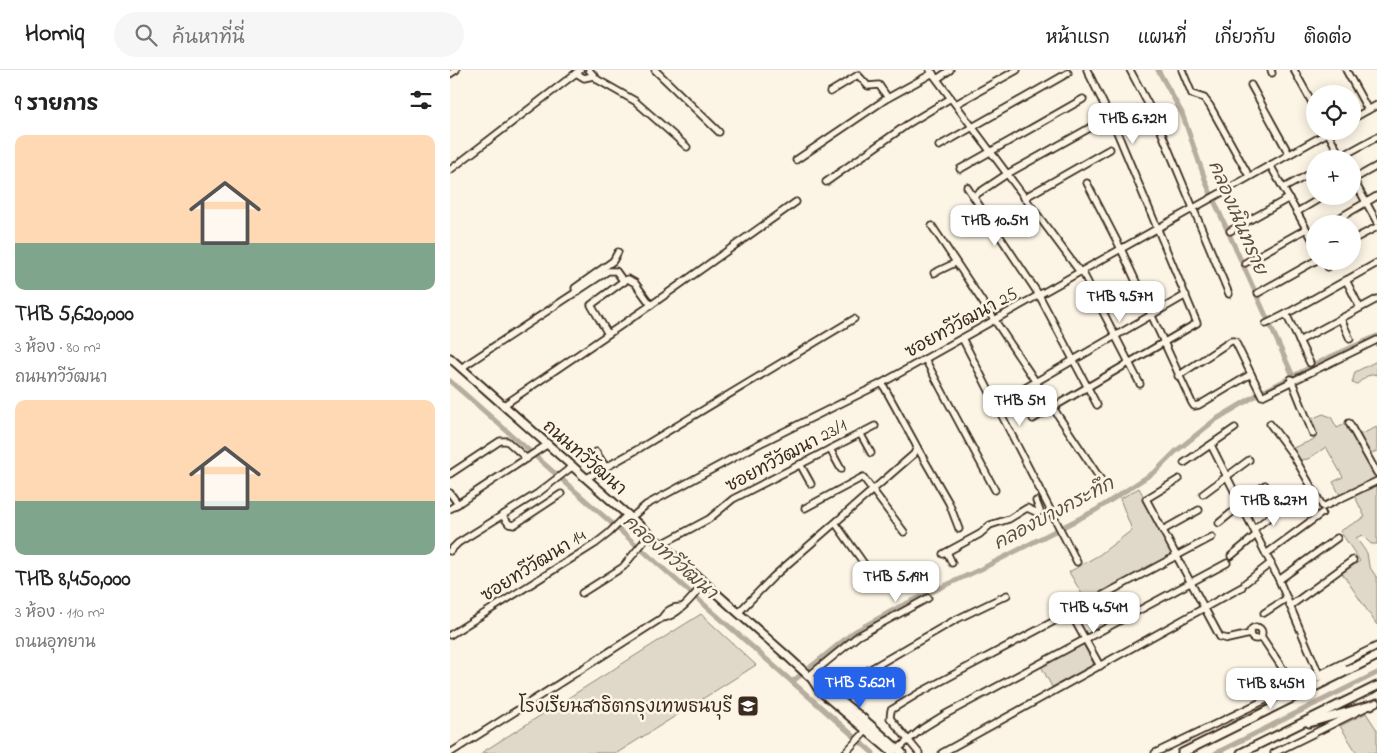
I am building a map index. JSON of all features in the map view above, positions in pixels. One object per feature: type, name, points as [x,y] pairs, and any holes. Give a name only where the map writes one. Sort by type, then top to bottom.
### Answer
[{"type":"main road","name":"ถนนทวีวัฒนา","points":[[450,358],[739,612],[807,675],[831,692],[897,752]]},
{"type":"main road","points":[[1309,680],[1376,657]]},
{"type":"main road","points":[[1182,753],[1376,657]]},
{"type":"main road","name":"ถนนทวีวัฒนา","points":[[807,675],[819,690],[864,733],[897,752]]},
{"type":"main road","points":[[1241,753],[1377,686]]},
{"type":"main road","points":[[1294,727],[1374,704]]},
{"type":"street","points":[[450,74],[456,70]]},
{"type":"street","points":[[588,70],[593,76],[635,101],[687,147]]},
{"type":"street","points":[[655,70],[719,132]]},
{"type":"street","points":[[937,78],[950,70]]},
{"type":"street","points":[[956,104],[1017,70]]},
{"type":"street","points":[[1033,419],[1197,323],[1114,125],[1087,70]]},
{"type":"street","points":[[1130,70],[1156,117],[1230,294]]},
{"type":"street","points":[[1182,70],[1192,94],[1204,98],[1210,106],[1250,176]]},
{"type":"street","points":[[1294,70],[1306,92]]},
{"type":"street","points":[[1346,70],[1368,110]]},
{"type":"street","points":[[450,170],[578,71],[584,78],[593,76]]},
{"type":"street","points":[[796,160],[888,98],[932,72],[1081,272],[1140,384]]},
{"type":"street","points":[[939,146],[1068,73]]},
{"type":"street","points":[[830,92],[858,75],[870,86],[879,85],[888,98]]},
{"type":"street","points":[[1250,85],[1289,154]]},
{"type":"street","points":[[826,182],[908,124],[951,98]]},
{"type":"street","points":[[960,169],[1083,99]]},
{"type":"street","points":[[1361,114],[1377,106]]},
{"type":"street","points":[[974,196],[1007,174],[1095,125]]},
{"type":"street","points":[[1354,150],[1377,137]]},
{"type":"street","name":"ซอยทวีวัฒนา 25","points":[[630,516],[646,505],[759,444],[882,383],[1314,140]]},
{"type":"street","points":[[1024,198],[1110,149]]},
{"type":"street","points":[[1270,165],[1306,226]]},
{"type":"street","points":[[1361,175],[1377,166]]},
{"type":"street","points":[[1284,188],[1306,176]]},
{"type":"street","points":[[1087,183],[1121,249],[1150,316],[1192,403],[1196,406],[1251,374]]},
{"type":"street","points":[[967,187],[1039,295],[1097,404]]},
{"type":"street","points":[[1361,193],[1377,222]]},
{"type":"street","points":[[1344,215],[1377,196]]},
{"type":"street","points":[[1230,231],[1289,198]]},
{"type":"street","points":[[504,405],[651,306],[796,202]]},
{"type":"street","points":[[1297,212],[1309,205]]},
{"type":"street","points":[[932,226],[1103,484]]},
{"type":"street","points":[[1361,235],[1377,227]]},
{"type":"street","points":[[1245,263],[1306,234]]},
{"type":"street","points":[[576,292],[575,288],[613,261],[618,252]]},
{"type":"street","points":[[934,274],[955,263]]},
{"type":"street","points":[[1267,323],[1377,263]]},
{"type":"street","points":[[1258,293],[1306,266]]},
{"type":"street","points":[[461,368],[612,270],[616,271],[624,282]]},
{"type":"street","points":[[608,334],[590,305],[628,279],[632,280],[651,306]]},
{"type":"street","points":[[1346,280],[1360,308]]},
{"type":"street","points":[[1020,390],[1074,361],[1186,295]]},
{"type":"street","points":[[1299,341],[1377,299]]},
{"type":"street","points":[[1286,314],[1310,362]]},
{"type":"street","points":[[587,478],[854,319]]},
{"type":"street","points":[[1341,319],[1350,340]]},
{"type":"street","points":[[962,338],[1077,562]]},
{"type":"street","points":[[1178,376],[1231,341],[1235,341],[1260,394],[1377,340]]},
{"type":"street","points":[[925,359],[995,490]]},
{"type":"street","points":[[1292,380],[1313,434]]},
{"type":"street","points":[[882,383],[949,503],[958,529]]},
{"type":"street","points":[[1349,423],[1377,473]]},
{"type":"street","points":[[1270,424],[1293,455],[1323,507],[1377,481]]},
{"type":"street","name":"ซอยทวีวัฒนา 23/1","points":[[662,544],[709,519],[733,499],[875,426]]},
{"type":"street","points":[[1184,462],[1235,428]]},
{"type":"street","points":[[860,433],[870,453]]},
{"type":"street","points":[[450,474],[500,441],[505,440],[527,458]]},
{"type":"street","points":[[450,509],[548,444]]},
{"type":"street","points":[[1211,445],[1271,563],[1319,674]]},
{"type":"street","points":[[739,612],[774,576],[836,524],[914,454],[917,447]]},
{"type":"street","points":[[830,449],[841,469]]},
{"type":"street","points":[[596,452],[605,466]]},
{"type":"street","points":[[1202,494],[1249,460]]},
{"type":"street","points":[[800,464],[811,484]]},
{"type":"street","points":[[450,551],[573,466]]},
{"type":"street","points":[[805,508],[861,477],[904,532]]},
{"type":"street","points":[[1179,479],[1146,499],[1220,637],[1228,639],[1250,634]]},
{"type":"street","points":[[1219,524],[1265,485]]},
{"type":"street","points":[[450,493],[458,504]]},
{"type":"street","points":[[502,515],[509,524],[514,525],[561,494]]},
{"type":"street","points":[[952,563],[945,553],[980,534],[990,525],[1009,519],[1043,495]]},
{"type":"street","points":[[1027,508],[1038,513],[1040,508],[1036,501]]},
{"type":"street","points":[[1231,556],[1281,508]]},
{"type":"street","points":[[1163,530],[1199,510]]},
{"type":"street","points":[[1266,554],[1322,513]]},
{"type":"street","name":"ซอยทวีวัฒนา 14","points":[[450,635],[609,534],[620,522],[630,516]]},
{"type":"street","points":[[836,524],[865,565]]},
{"type":"street","points":[[582,594],[623,567],[650,534]]},
{"type":"street","points":[[919,753],[906,740],[890,718],[892,710],[919,693],[1212,537]]},
{"type":"street","points":[[1279,580],[1337,538]]},
{"type":"street","points":[[1290,606],[1352,560]]},
{"type":"street","points":[[897,752],[906,740],[944,715],[1227,563]]},
{"type":"street","points":[[942,753],[1205,608],[1244,585],[1271,563]]},
{"type":"street","points":[[450,753],[662,618],[668,618],[679,611],[705,582]]},
{"type":"street","points":[[831,692],[955,620],[1007,595]]},
{"type":"street","points":[[807,675],[843,646],[874,626],[928,598]]},
{"type":"street","points":[[1264,613],[1287,598]]},
{"type":"street","points":[[1070,612],[1100,666]]},
{"type":"street","points":[[1250,634],[1252,628],[1258,627],[1262,630],[1261,636],[1295,687]]},
{"type":"street","points":[[1250,634],[1254,639],[1261,636]]},
{"type":"street","points":[[1156,753],[1377,646]]},
{"type":"street","points":[[1274,753],[1374,704]]},
{"type":"street","points":[[846,752],[864,733]]},
{"type":"shaded area","points":[[1377,361],[1377,376],[1376,374],[1367,376],[1357,384],[1352,383],[1355,372]]},
{"type":"shaded area","points":[[1323,414],[1331,417],[1337,428],[1347,423],[1377,476],[1375,480],[1341,497],[1333,482],[1343,477],[1326,447],[1308,459],[1300,460],[1293,448],[1315,439],[1309,420]]},
{"type":"shaded area","points":[[1377,427],[1377,451],[1369,454],[1359,435]]},
{"type":"shaded area","points":[[1377,484],[1377,544],[1371,544],[1362,535],[1356,538],[1367,553],[1369,566],[1377,578],[1377,625],[1342,573],[1360,561],[1340,531],[1365,517],[1354,495]]},
{"type":"shaded area","points":[[1139,488],[1174,554],[1086,601],[1069,572],[1099,555],[1132,530],[1120,499]]},
{"type":"shaded area","points":[[701,614],[756,665],[617,753],[481,753]]},
{"type":"shaded area","points":[[1083,644],[1094,664],[1052,687],[1041,666]]},
{"type":"shaded area","points":[[1366,713],[1377,730],[1377,753],[1357,753],[1340,726]]},
{"type":"waterway","name":"คลองเนินทราย","points":[[1158,70],[1182,113],[1207,185],[1293,376]]},
{"type":"waterway","name":"คลองบางกระทึก","points":[[792,682],[854,632],[899,607],[981,569],[1096,510],[1156,471],[1175,452],[1215,420],[1255,396],[1330,357],[1377,336]]},
{"type":"waterway","name":"คลองทวีวัฒนา","points":[[450,381],[873,753]]},
{"type":"waterway","points":[[1216,753],[1377,673]]},
{"type":"place","name":"โรงเรียนสาธิตกรุงเทพธนบุรี","points":[[748,706]]}]
